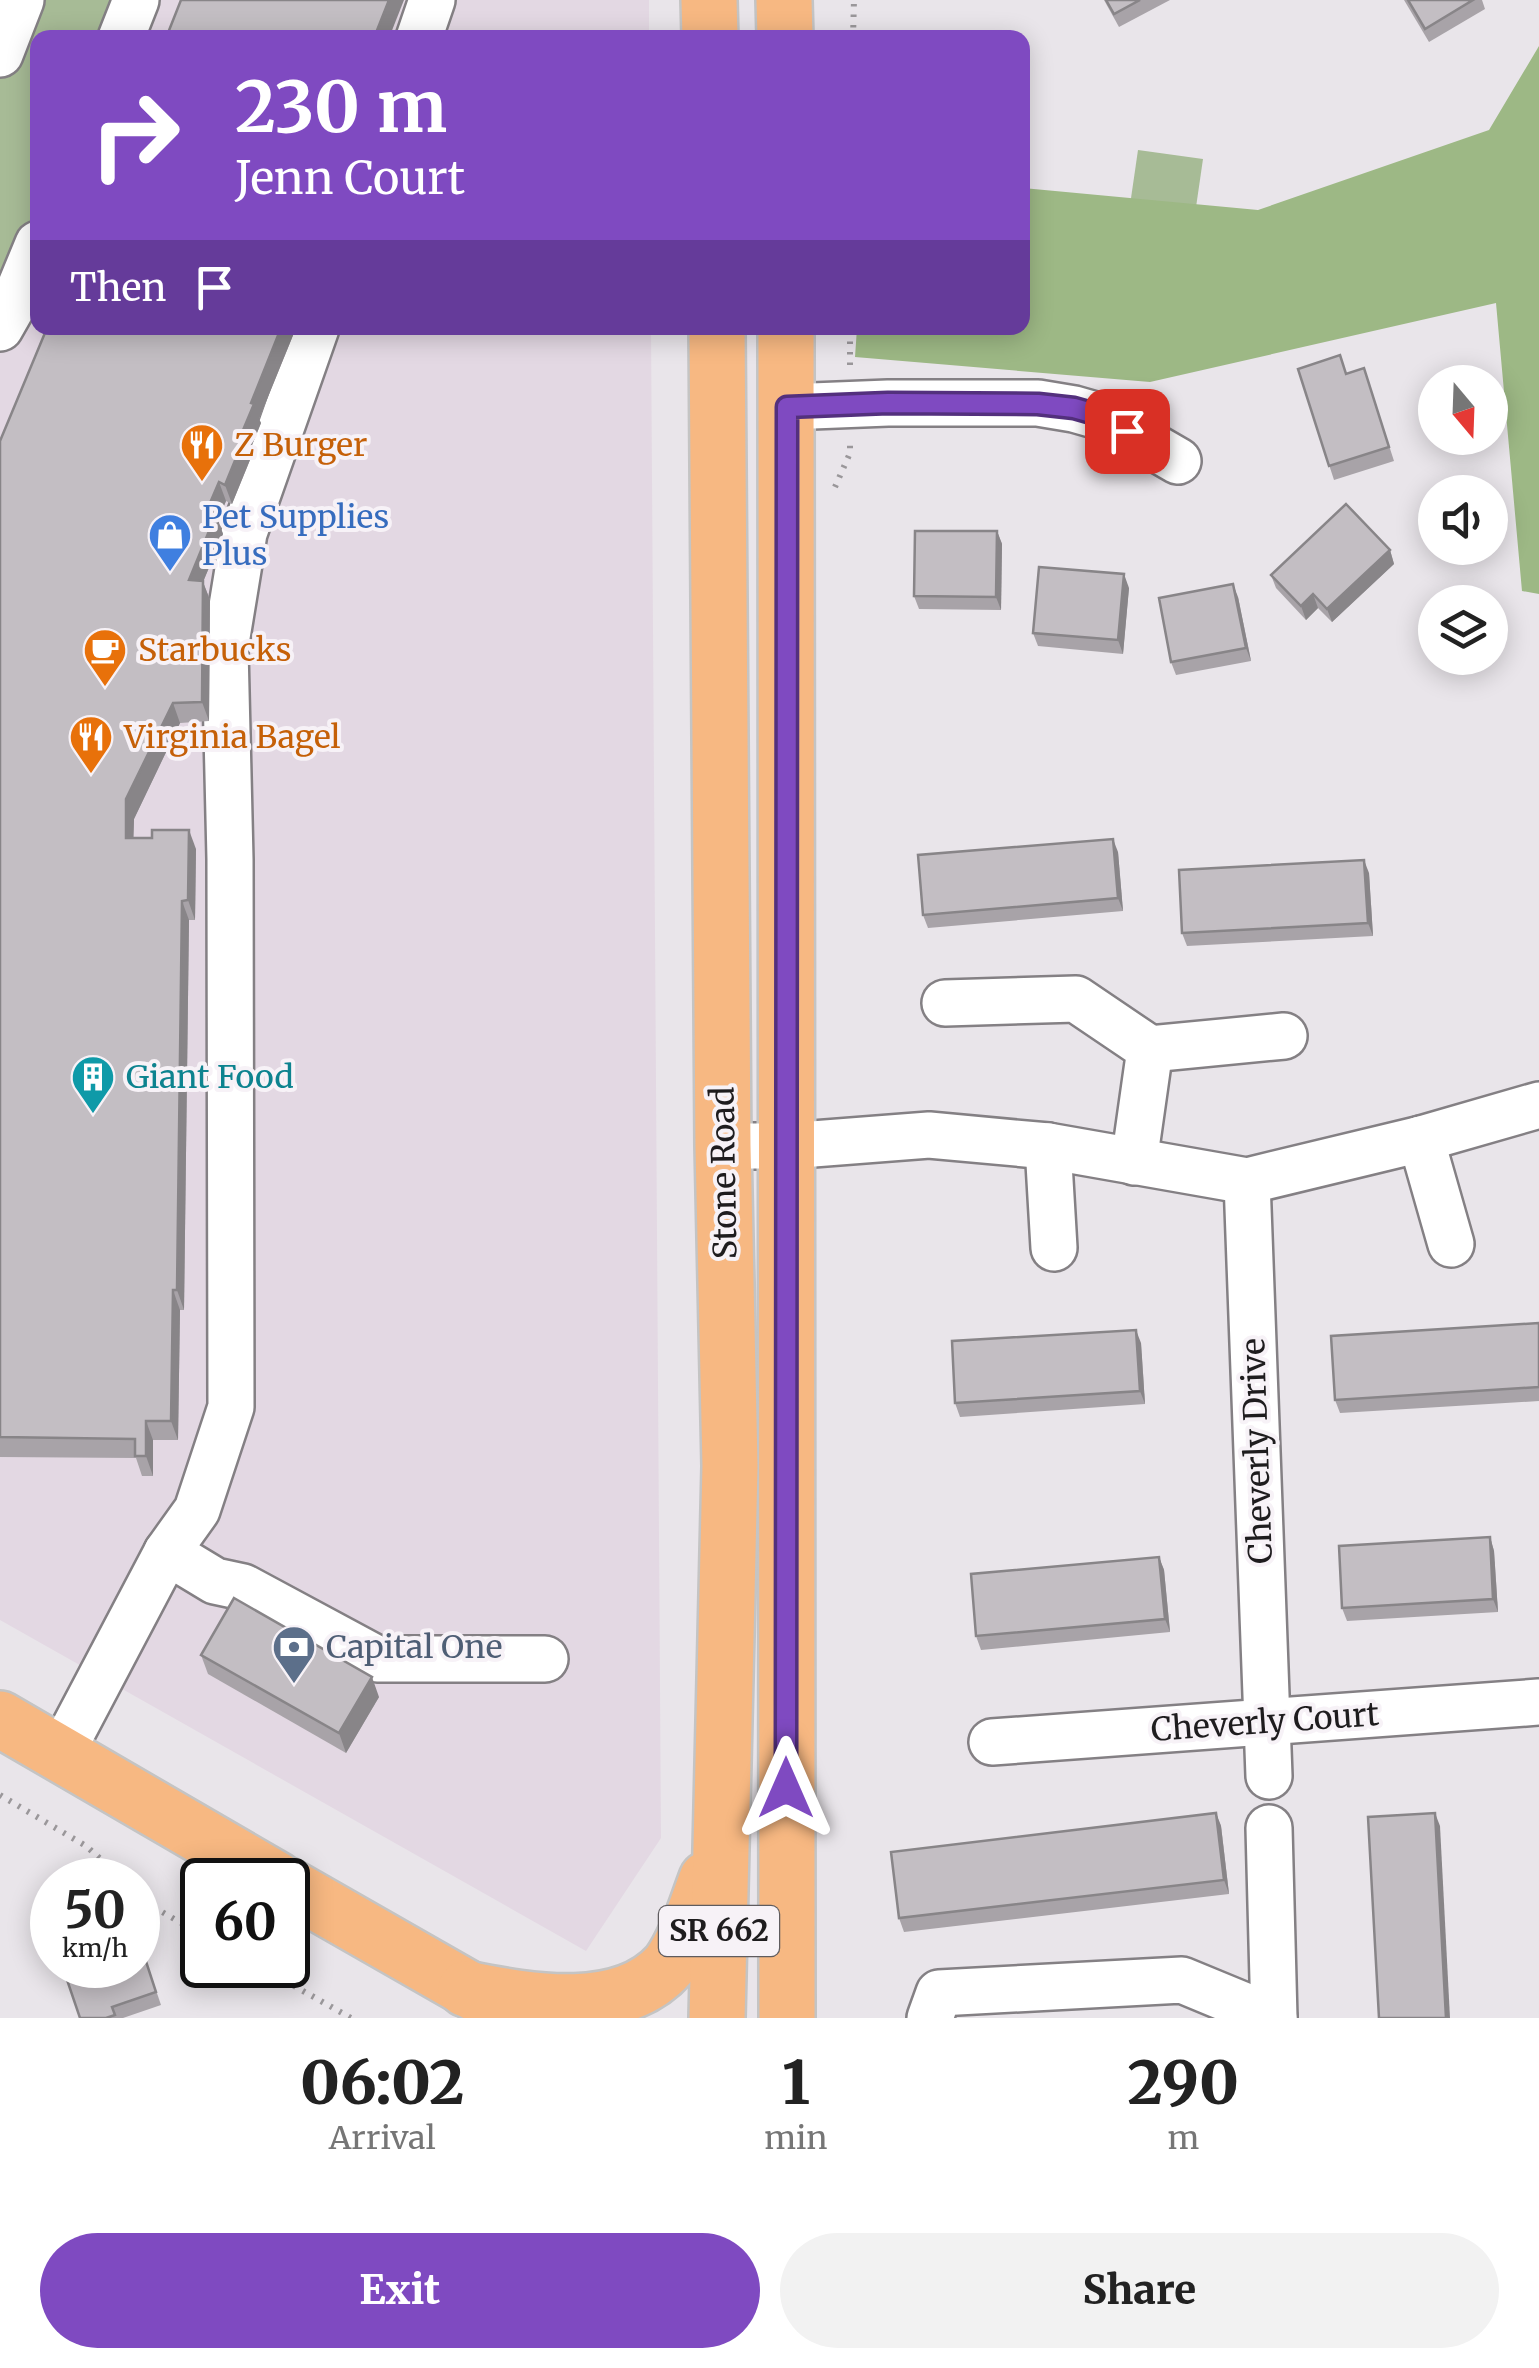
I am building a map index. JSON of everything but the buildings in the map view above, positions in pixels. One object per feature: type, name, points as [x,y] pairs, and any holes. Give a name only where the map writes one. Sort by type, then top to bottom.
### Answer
[{"type":"main road","points":[[710,0],[710,30]]},
{"type":"main road","points":[[784,0],[784,30]]},
{"type":"main road","name":"Stone Road","points":[[717,335],[723,1146],[730,1466],[717,2018]]},
{"type":"main road","name":"Stone Road","points":[[786,335],[786,2018]]},
{"type":"main road","points":[[0,1719],[239,1858]]},
{"type":"main road","points":[[466,1989],[539,2003],[584,2006],[631,1997],[660,1975],[683,1942],[720,1844]]},
{"type":"main road","points":[[310,1899],[520,2018]]},
{"type":"street","points":[[0,54],[22,0]]},
{"type":"street","points":[[124,30],[136,0]]},
{"type":"street","points":[[422,30],[432,0]]},
{"type":"street","points":[[4,311],[30,260]]},
{"type":"street","points":[[60,1755],[167,1552],[196,1510],[230,1407],[226,649],[244,533],[314,335]]},
{"type":"street","points":[[787,407],[888,403],[1038,404],[1074,408],[1102,416],[1178,460]]},
{"type":"street","points":[[944,1003],[1076,999],[1150,1049],[1284,1036]]},
{"type":"street","points":[[1134,1162],[1150,1049]]},
{"type":"street","points":[[723,1146],[787,1146],[929,1135],[1048,1146],[1247,1181],[1539,1105]]},
{"type":"street","points":[[1420,1139],[1451,1244]]},
{"type":"street","points":[[1048,1146],[1054,1248]]},
{"type":"street","name":"Cheverly Drive","points":[[1247,1181],[1269,1776]]},
{"type":"street","points":[[167,1552],[215,1581],[243,1587],[378,1660],[545,1658]]},
{"type":"street","name":"Cheverly Court","points":[[992,1742],[1539,1702]]},
{"type":"street","points":[[930,2018],[939,1992],[1182,1980],[1274,2018],[1269,1828]]},
{"type":"street","points":[[1053,2018],[1082,1984]]},
{"type":"path","points":[[854,0],[854,30]]},
{"type":"path","points":[[0,1794],[99,1858]]},
{"type":"path","points":[[297,1988],[351,2018]]},
{"type":"shaded area","points":[[127,0],[649,0],[649,30],[114,30]]},
{"type":"shaded area","points":[[30,223],[30,335],[651,335],[661,1838],[586,1951],[0,1620],[0,294]]},
{"type":"green space","points":[[0,0],[127,0],[114,30],[30,30],[30,223],[0,294]]},
{"type":"green space","points":[[1539,46],[1539,594],[1522,591],[1508,436],[1508,365],[1502,365],[1496,303],[1150,382],[855,357],[857,335],[1030,335],[1030,189],[1258,210],[1489,130]]},
{"type":"green space","points":[[1138,150],[1203,159],[1194,221],[1129,212]]},
{"type":"place","name":"Z Burger","points":[[202,483]]},
{"type":"place","name":"Pet Supplies Plus","points":[[170,573]]},
{"type":"place","name":"Starbucks","points":[[105,688]]},
{"type":"place","name":"Virginia Bagel","points":[[91,775]]},
{"type":"place","name":"Giant Food","points":[[93,1115]]},
{"type":"place","name":"Capital One","points":[[294,1685]]},
{"type":"route","points":[[786,1788],[787,407],[1038,404],[1102,416],[1127,431]]}]
